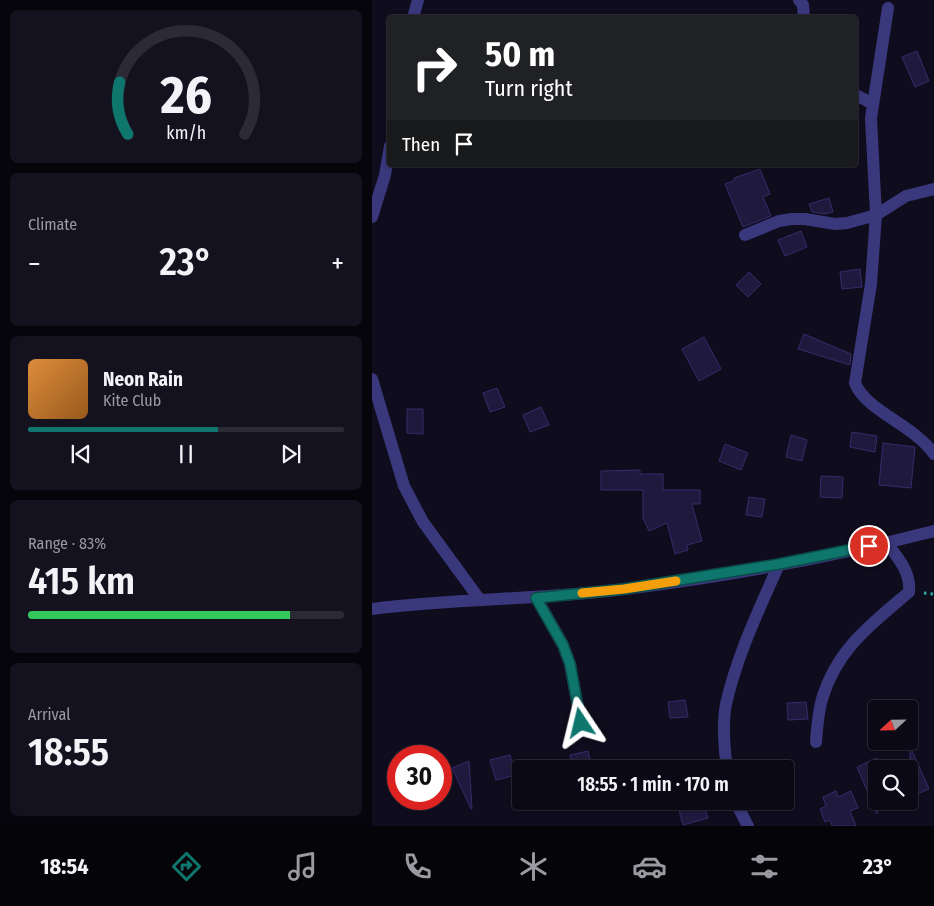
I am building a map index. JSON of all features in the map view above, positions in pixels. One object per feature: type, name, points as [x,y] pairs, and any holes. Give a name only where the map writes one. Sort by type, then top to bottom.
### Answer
[{"type":"street","points":[[414,15],[418,0]]},
{"type":"street","points":[[799,0],[804,15]]},
{"type":"street","points":[[888,8],[871,118],[876,215],[871,284],[855,383],[858,392],[864,399],[908,428],[934,454]]},
{"type":"street","points":[[858,96],[873,104]]},
{"type":"street","points":[[372,217],[387,163]]},
{"type":"street","points":[[745,235],[779,221],[805,220],[835,224],[847,223],[876,215],[906,196],[934,189]]},
{"type":"street","points":[[372,379],[404,486],[423,522],[480,600]]},
{"type":"street","points":[[372,609],[413,604],[536,598],[624,589],[779,564],[887,543],[934,531]]},
{"type":"street","points":[[816,742],[821,701],[827,682],[846,649],[866,628],[909,592],[910,582],[904,567],[887,543]]},
{"type":"street","points":[[725,760],[723,736],[726,705],[743,646],[779,564]]},
{"type":"street","points":[[536,598],[563,645],[570,664],[581,723]]},
{"type":"street","points":[[740,810],[748,826]]},
{"type":"building","points":[[917,51],[929,81],[915,87],[902,57]]},
{"type":"building","points":[[760,169],[770,194],[763,197],[771,216],[743,227],[725,184],[735,180],[734,178]]},
{"type":"building","points":[[829,198],[833,212],[825,214],[812,212],[809,204]]},
{"type":"building","points":[[801,231],[807,247],[785,256],[778,240]]},
{"type":"building","points":[[860,269],[862,287],[842,289],[840,272]]},
{"type":"building","points":[[749,272],[761,284],[748,297],[736,285]]},
{"type":"building","points":[[804,334],[851,354],[850,365],[798,349]]},
{"type":"building","points":[[704,337],[721,369],[699,381],[682,349]]},
{"type":"building","points":[[497,388],[505,407],[490,412],[483,393]]},
{"type":"building","points":[[541,407],[549,425],[530,432],[523,415]]},
{"type":"building","points":[[407,409],[423,409],[423,434],[407,433]]},
{"type":"building","points":[[852,432],[877,436],[875,452],[850,447]]},
{"type":"building","points":[[791,435],[807,440],[802,461],[786,457]]},
{"type":"building","points":[[883,443],[915,447],[911,488],[879,485]]},
{"type":"building","points":[[725,444],[748,453],[741,470],[719,461]]},
{"type":"building","points":[[640,470],[640,474],[663,474],[663,490],[700,490],[700,504],[692,504],[702,541],[687,545],[688,550],[675,554],[667,523],[649,531],[643,518],[643,490],[601,490],[601,471]]},
{"type":"building","points":[[821,476],[843,477],[842,498],[820,497]]},
{"type":"building","points":[[749,497],[765,499],[762,517],[746,515]]},
{"type":"building","points":[[685,700],[688,717],[670,718],[668,702]]},
{"type":"building","points":[[806,702],[808,719],[788,720],[787,703]]},
{"type":"building","points":[[910,750],[912,750],[916,760],[910,760]]},
{"type":"building","points":[[588,751],[590,760],[571,760],[570,755]]},
{"type":"building","points":[[510,755],[512,776],[496,780],[490,760]]},
{"type":"building","points":[[469,761],[472,809],[471,809],[452,768]]},
{"type":"building","points":[[868,762],[868,793],[857,767]]},
{"type":"building","points":[[918,764],[929,789],[918,794]]},
{"type":"building","points":[[836,791],[838,797],[851,791],[858,808],[850,811],[856,826],[832,826],[830,820],[825,822],[820,809],[826,806],[823,797]]},
{"type":"building","points":[[679,810],[706,810],[708,818],[683,825]]},
{"type":"slow traffic","points":[[582,593],[676,581]]},
{"type":"route","points":[[581,723],[570,664],[563,645],[536,598],[624,589],[779,564],[869,546]]}]
